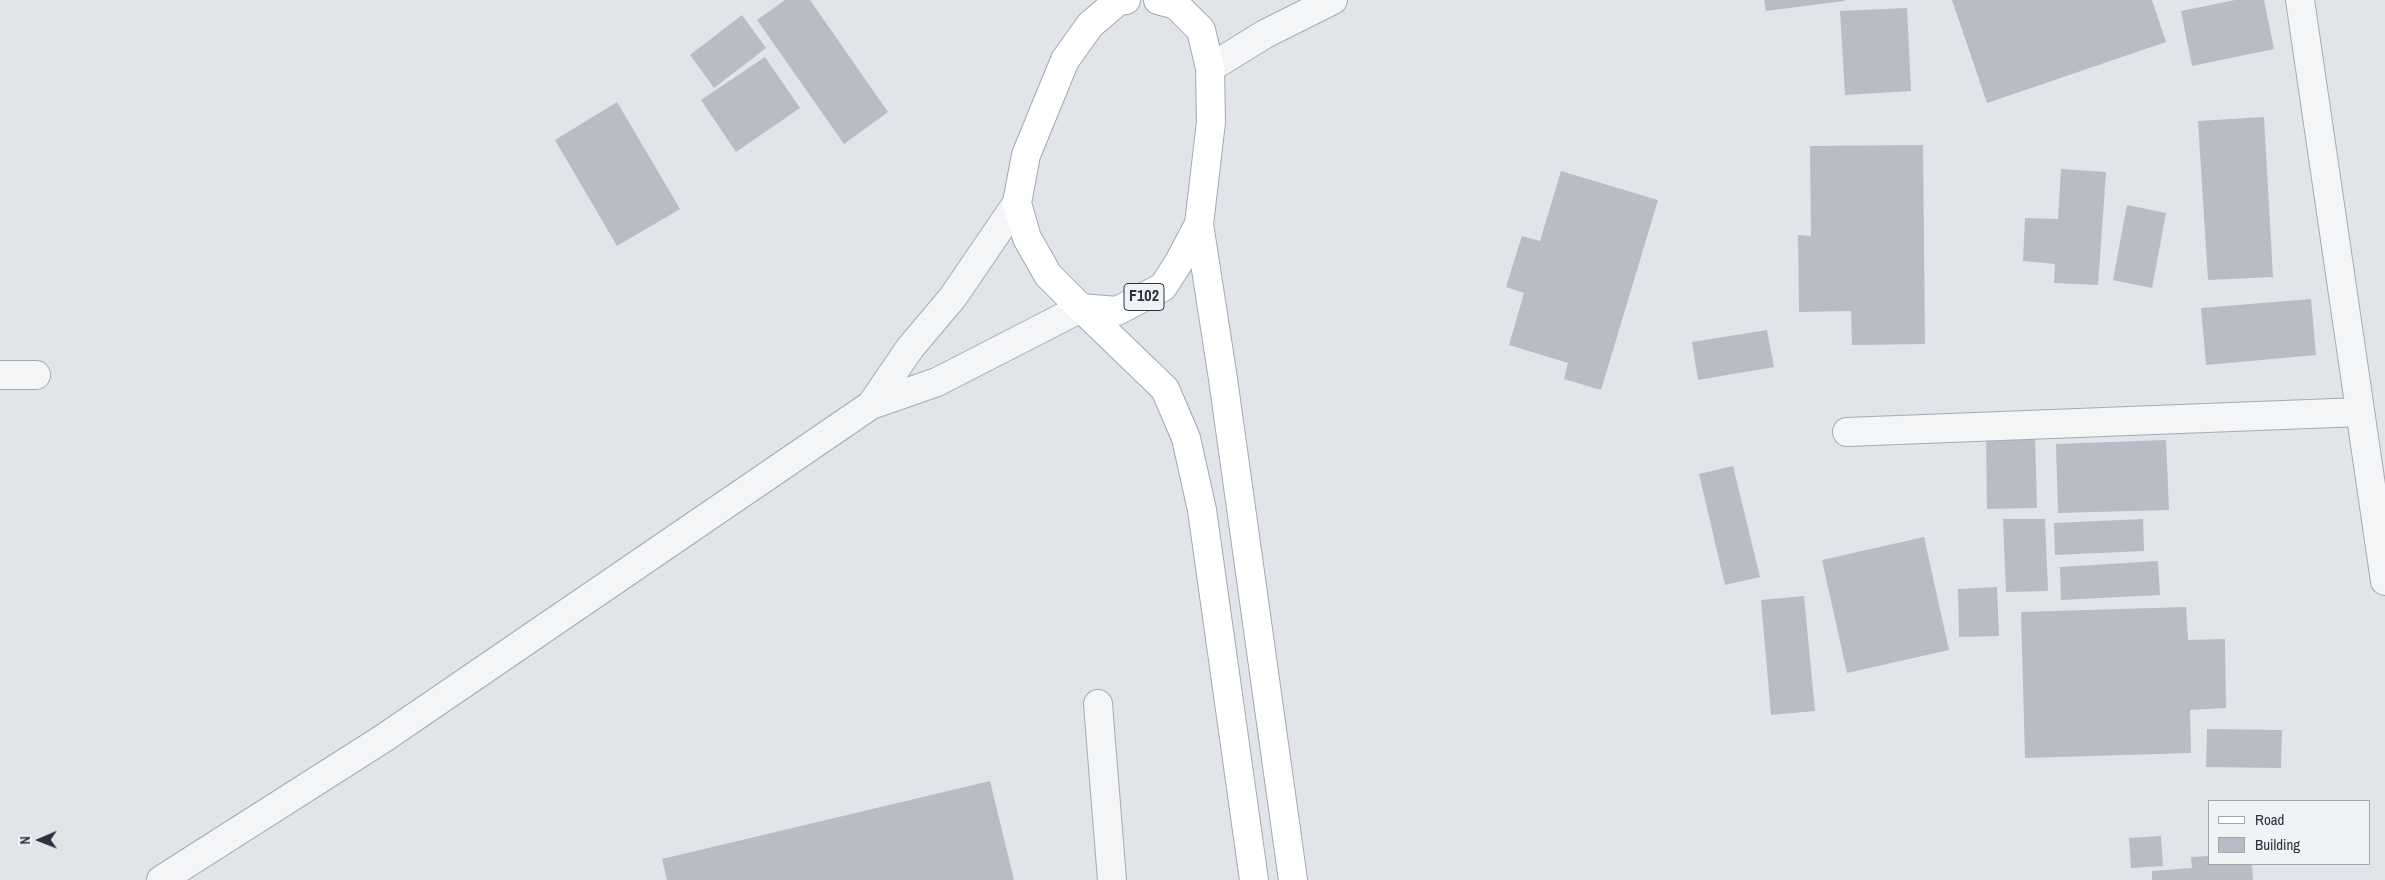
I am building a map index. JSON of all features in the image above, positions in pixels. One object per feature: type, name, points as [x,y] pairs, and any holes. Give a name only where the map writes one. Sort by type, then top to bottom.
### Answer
[{"type":"main road","points":[[1126,0],[1118,1],[1094,12],[1065,60],[1026,155],[1017,203],[1027,238],[1048,274],[1165,389],[1186,438],[1202,510],[1254,880]]},
{"type":"main road","points":[[1158,0],[1176,5],[1201,30]]},
{"type":"main road","name":"F102","points":[[1196,0],[1210,68],[1211,122],[1199,224],[1224,379],[1293,880]]},
{"type":"main road","name":"F102","points":[[1081,308],[1117,312],[1163,286],[1180,262],[1199,224]]},
{"type":"street","points":[[1210,68],[1265,34],[1333,0]]},
{"type":"street","points":[[2300,0],[2385,581]]},
{"type":"street","points":[[871,405],[910,348],[953,296],[1017,203]]},
{"type":"street","points":[[161,880],[384,738],[871,405],[937,382],[1081,308]]},
{"type":"street","points":[[0,375],[36,375]]},
{"type":"street","points":[[1847,432],[2360,412]]},
{"type":"street","points":[[1098,704],[1112,880]]},
{"type":"building","points":[[785,0],[810,0],[888,112],[844,144],[757,20]]},
{"type":"building","points":[[1764,0],[1844,0],[1844,1],[1766,11]]},
{"type":"building","points":[[1952,0],[2152,0],[2166,42],[1987,103]]},
{"type":"building","points":[[2235,0],[2264,0],[2274,49],[2192,66],[2181,11]]},
{"type":"building","points":[[1907,8],[1911,91],[1845,95],[1840,11]]},
{"type":"building","points":[[742,15],[766,48],[714,88],[690,55]]},
{"type":"building","points":[[765,57],[800,108],[736,152],[701,100]]},
{"type":"building","points":[[617,102],[680,209],[617,246],[555,140]]},
{"type":"building","points":[[2264,117],[2273,277],[2208,280],[2198,121]]},
{"type":"building","points":[[1923,145],[1925,344],[1852,345],[1851,311],[1799,312],[1798,235],[1811,236],[1810,146]]},
{"type":"building","points":[[2061,169],[2106,172],[2098,285],[2054,283],[2055,264],[2023,261],[2025,218],[2058,219]]},
{"type":"building","points":[[1561,171],[1658,200],[1601,390],[1564,379],[1568,363],[1509,345],[1524,293],[1506,287],[1522,236],[1540,241]]},
{"type":"building","points":[[2127,205],[2166,213],[2152,288],[2113,280]]},
{"type":"building","points":[[2311,299],[2316,355],[2206,365],[2201,308]]},
{"type":"building","points":[[1767,330],[1774,367],[1698,380],[1692,342]]},
{"type":"building","points":[[2035,435],[2037,508],[1987,509],[1986,436]]},
{"type":"building","points":[[2166,440],[2169,510],[2058,513],[2056,444]]},
{"type":"building","points":[[1733,466],[1760,577],[1725,585],[1699,474]]},
{"type":"building","points":[[2003,519],[2045,519],[2048,591],[2006,592]]},
{"type":"building","points":[[2143,519],[2144,551],[2055,555],[2054,523]]},
{"type":"building","points":[[1924,537],[1949,650],[1847,673],[1822,560]]},
{"type":"building","points":[[2158,561],[2160,595],[2061,600],[2060,567]]},
{"type":"building","points":[[1997,587],[1999,636],[1959,637],[1958,589]]},
{"type":"building","points":[[1804,596],[1815,711],[1771,715],[1761,600]]},
{"type":"building","points":[[2186,607],[2188,640],[2225,639],[2226,708],[2190,710],[2191,753],[2025,758],[2021,612]]},
{"type":"building","points":[[2207,729],[2282,730],[2281,768],[2206,767]]},
{"type":"building","points":[[990,781],[1014,880],[667,880],[662,859]]},
{"type":"building","points":[[2161,836],[2163,866],[2131,868],[2129,838]]},
{"type":"building","points":[[2208,856],[2208,865],[2252,865],[2253,880],[2152,880],[2152,871],[2192,868],[2191,857]]}]
